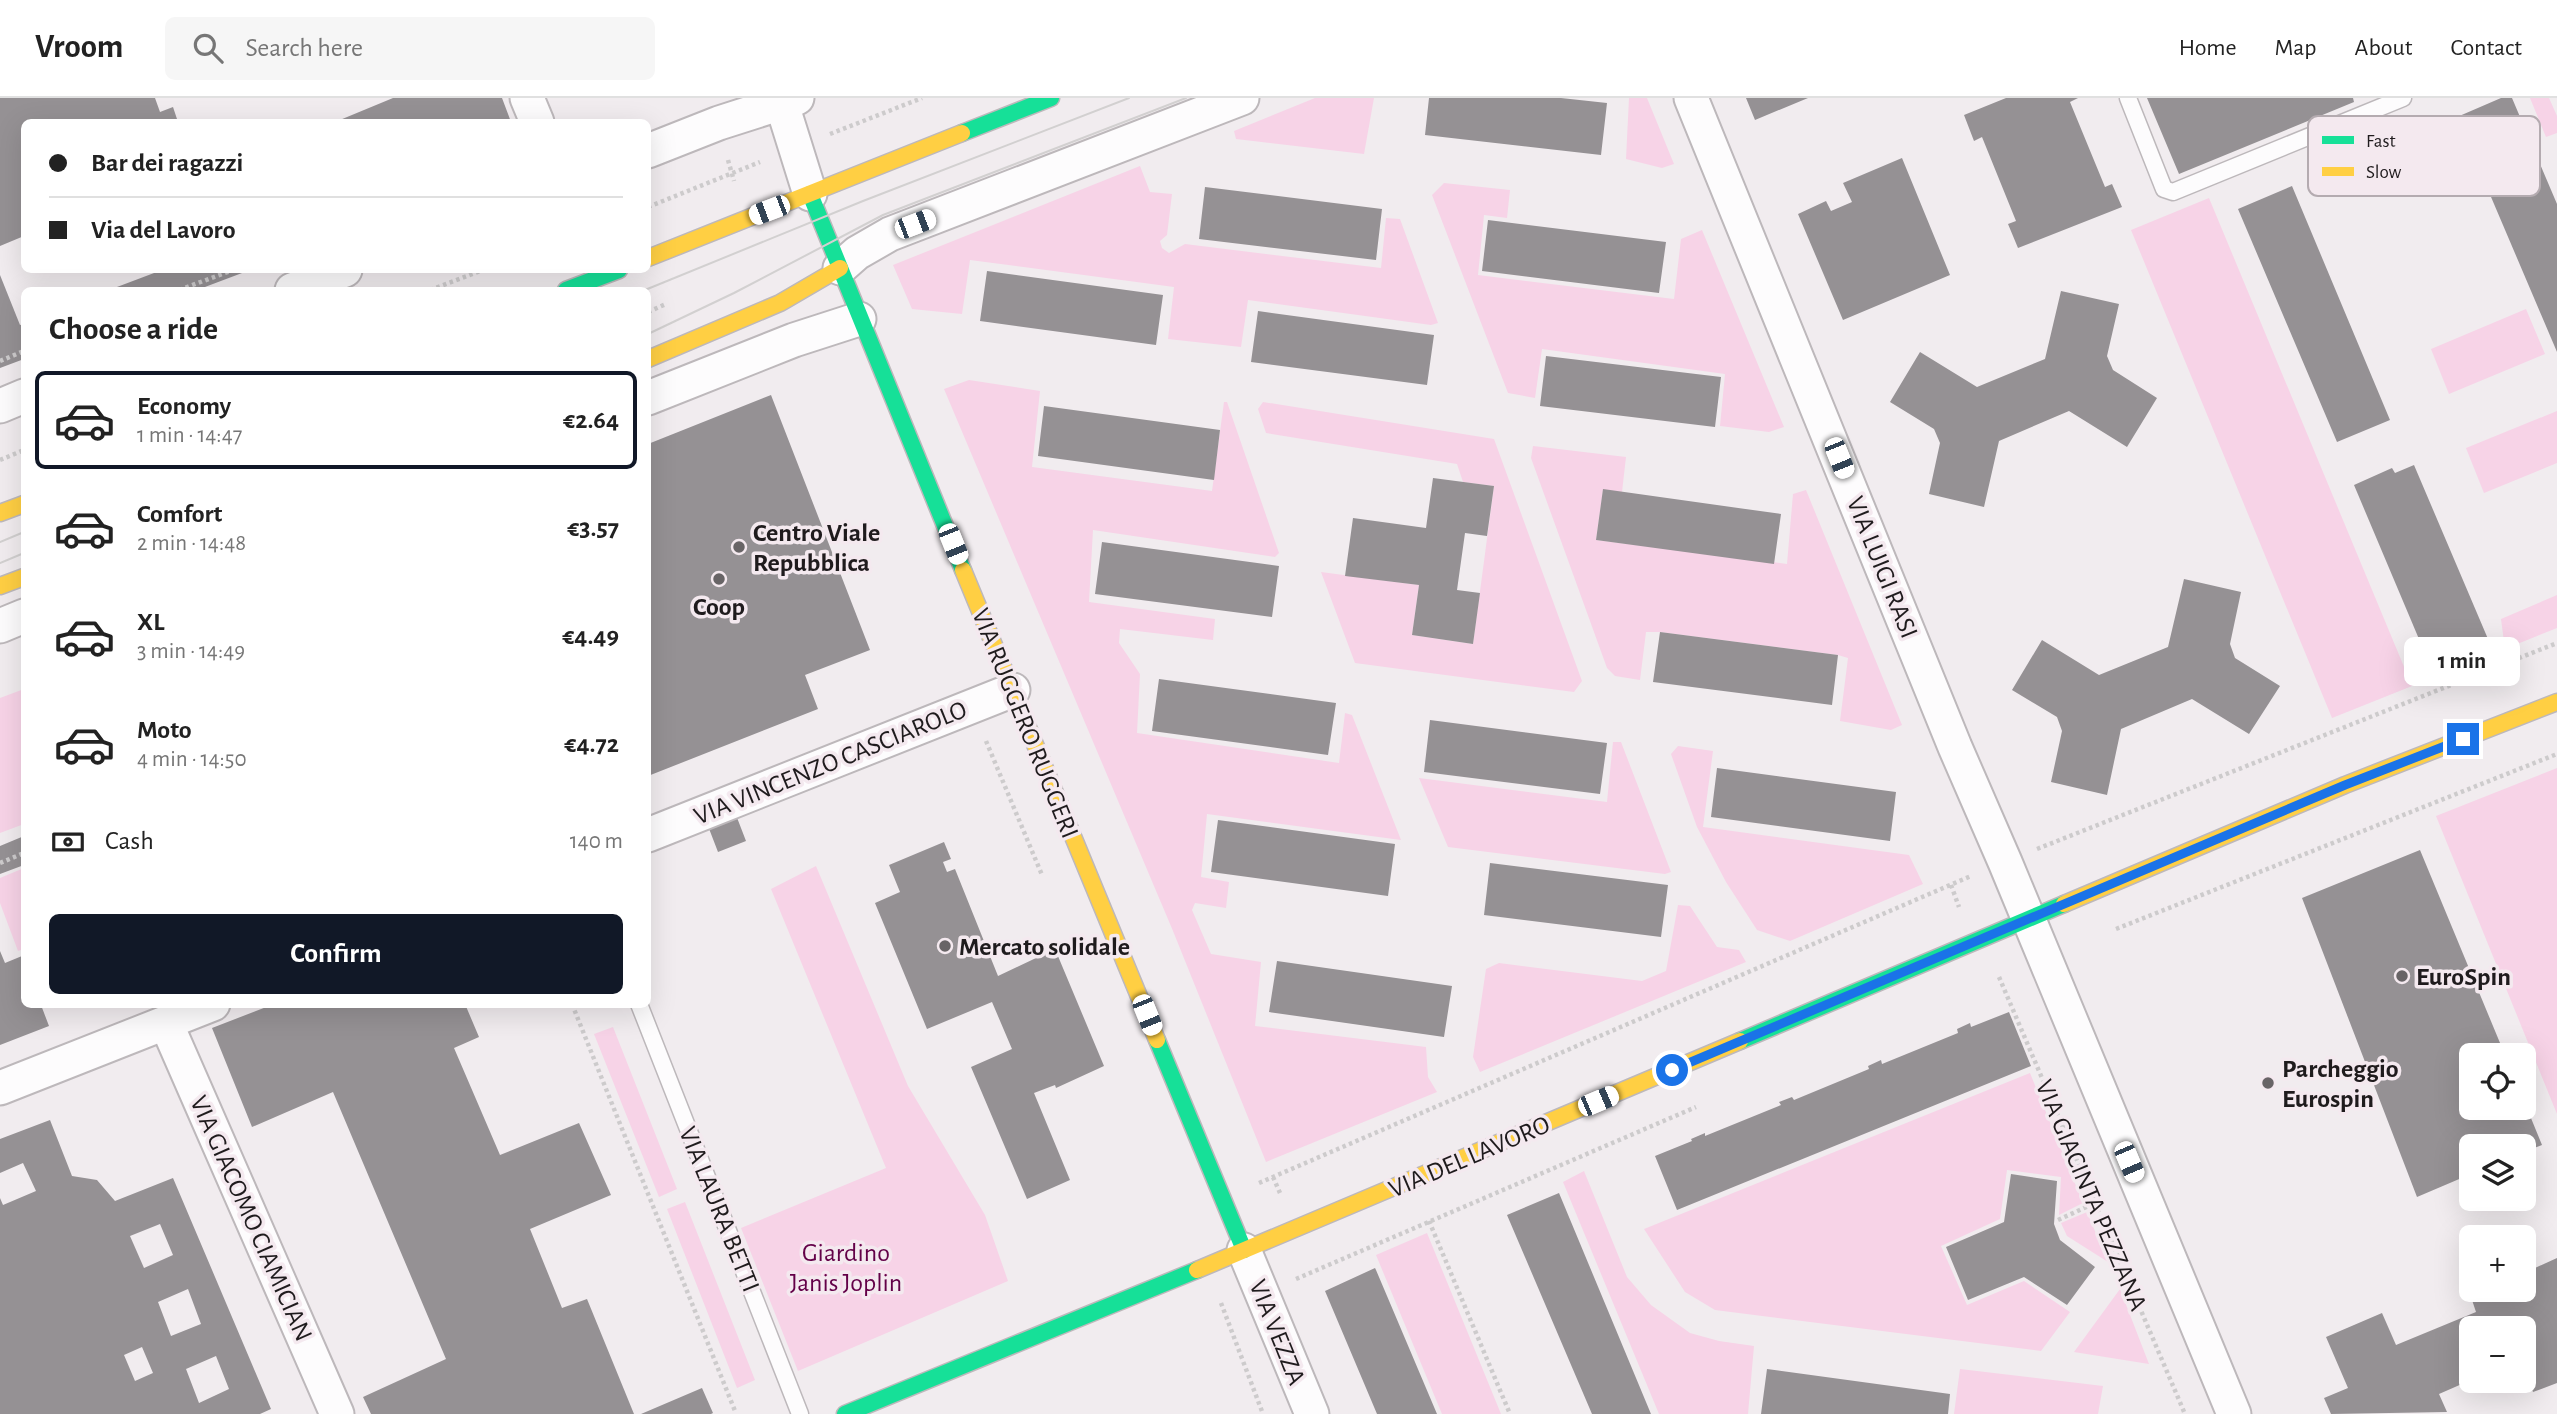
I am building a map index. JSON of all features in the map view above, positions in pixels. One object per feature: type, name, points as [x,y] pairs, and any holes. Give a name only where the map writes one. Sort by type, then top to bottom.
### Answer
[{"type":"main road","points":[[651,257],[1051,98]]},
{"type":"main road","name":"VIA RUGGERO RUGGERI","points":[[810,194],[859,320],[1244,1250]]},
{"type":"main road","points":[[651,358],[780,303],[840,268]]},
{"type":"main road","points":[[574,287],[611,273]]},
{"type":"main road","points":[[0,513],[21,505]]},
{"type":"main road","points":[[0,586],[21,578]]},
{"type":"main road","name":"VIA DEL LAVORO","points":[[845,1414],[1244,1250],[2345,785],[2557,702]]},
{"type":"street","points":[[527,98],[536,119]]},
{"type":"street","points":[[840,268],[858,253],[890,234],[1242,98]]},
{"type":"street","name":"VIA LUIGI RASI","points":[[1691,98],[1955,747],[2028,919]]},
{"type":"street","points":[[651,149],[786,100],[810,194]]},
{"type":"street","points":[[300,287],[337,273]]},
{"type":"street","points":[[651,397],[794,340],[859,320]]},
{"type":"street","points":[[0,406],[21,397]]},
{"type":"street","points":[[0,626],[21,617]]},
{"type":"street","name":"VIA VINCENZO CASCIAROLO","points":[[651,834],[1013,690]]},
{"type":"street","name":"VIA GIACINTA PEZZANA","points":[[2028,919],[2234,1414]]},
{"type":"street","points":[[0,1087],[203,1008]]},
{"type":"street","name":"VIA GIACOMO CIAMICIAN","points":[[166,1023],[337,1414]]},
{"type":"street","name":"VIA VEZZA","points":[[1244,1250],[1312,1414]]},
{"type":"lane","points":[[2128,98],[2164,189],[2173,192],[2308,137]]},
{"type":"lane","points":[[2359,116],[2403,98]]},
{"type":"lane","name":"VIA LAURA BETTI","points":[[641,1008],[800,1414]]},
{"type":"path","points":[[836,132],[922,98]]},
{"type":"path","points":[[651,206],[754,165]]},
{"type":"path","points":[[187,287],[225,273]]},
{"type":"path","points":[[438,287],[475,273]]},
{"type":"path","points":[[0,361],[21,352]]},
{"type":"path","points":[[0,460],[21,451]]},
{"type":"path","points":[[1259,1182],[2005,862],[2557,643]]},
{"type":"path","points":[[2108,932],[2557,754]]},
{"type":"path","points":[[0,863],[21,854]]},
{"type":"path","points":[[1989,981],[2044,957]]},
{"type":"path","name":"VIA GIACINTA PEZZANA","points":[[1999,976],[2185,1414]]},
{"type":"path","points":[[574,1008],[735,1411]]},
{"type":"path","points":[[1303,1276],[1706,1102]]},
{"type":"path","points":[[2058,1220],[2096,1203]]},
{"type":"path","points":[[1429,1221],[1510,1414]]},
{"type":"path","name":"VIA VEZZA","points":[[1224,1309],[1263,1414]]},
{"type":"green space","points":[[1315,98],[1374,98],[1364,154],[1236,139],[1234,131]]},
{"type":"green space","points":[[1629,98],[1647,98],[1674,164],[1662,168],[1626,159]]},
{"type":"green space","points":[[2530,98],[2549,98],[2557,116],[2557,133],[2546,137],[2540,116],[2537,116]]},
{"type":"green space","points":[[1140,166],[1150,192],[1172,194],[1167,235],[1160,241],[1162,248],[1169,253],[1185,244],[1381,268],[1386,218],[1400,219],[1438,323],[1431,325],[1248,300],[1241,347],[1168,339],[1174,287],[970,260],[962,314],[912,309],[893,265]]},
{"type":"green space","points":[[1444,183],[1510,190],[1507,218],[1484,215],[1478,275],[1674,299],[1681,239],[1702,230],[1784,427],[1769,432],[1720,426],[1725,374],[1542,349],[1535,398],[1508,393],[1432,195]]},
{"type":"green space","points":[[2209,198],[2412,686],[2332,718],[2131,230]]},
{"type":"green space","points":[[2526,309],[2545,354],[2449,394],[2431,349]]},
{"type":"green space","points":[[969,380],[1040,391],[1032,467],[1212,491],[1224,402],[1227,402],[1279,553],[1275,557],[1093,530],[1089,602],[1215,619],[1213,640],[1120,629],[1119,643],[1140,674],[1137,733],[1339,763],[1345,713],[1352,715],[1401,840],[1207,814],[1201,877],[1229,882],[1226,908],[1195,903],[1192,910],[1211,954],[1261,962],[1255,1026],[1426,1047],[1428,1077],[1437,1092],[1266,1162],[1173,931],[944,389]]},
{"type":"green space","points":[[1263,402],[1494,439],[1582,681],[1574,692],[1355,663],[1321,572],[1419,585],[1412,635],[1473,644],[1494,486],[1463,482],[1457,464],[1266,433],[1258,409]]},
{"type":"green space","points":[[2557,411],[2557,463],[2484,493],[2466,448]]},
{"type":"green space","points":[[1533,446],[1626,457],[1622,492],[1603,490],[1596,540],[1787,564],[1793,494],[1806,490],[1902,725],[1891,730],[1840,721],[1848,658],[1838,655],[1646,632],[1640,680],[1615,676],[1607,668],[1531,458]]},
{"type":"green space","points":[[2557,595],[2557,628],[2505,649],[2501,619]]},
{"type":"green space","points":[[21,690],[21,825],[0,833],[0,698]]},
{"type":"green space","points":[[1613,742],[1621,742],[1671,872],[1665,874],[1448,847],[1419,778],[1607,802]]},
{"type":"green space","points":[[1678,746],[1713,751],[1703,827],[1909,855],[1923,884],[1790,941],[1757,930],[1726,882],[1697,827],[1671,754]]},
{"type":"green space","points":[[2557,768],[2557,1114],[2536,1062],[2536,1043],[2528,1043],[2436,816]]},
{"type":"green space","name":"Giardino Janis Joplin","points":[[816,866],[908,1086],[985,1215],[1008,1281],[798,1371],[741,1228],[886,1168],[771,889]]},
{"type":"green space","points":[[21,869],[21,950],[18,951],[0,903],[0,878]]},
{"type":"green space","points":[[1678,905],[1690,906],[1717,947],[1739,950],[1746,962],[1480,1072],[1473,1057],[1486,969],[1499,963],[1642,981],[1666,971]]},
{"type":"green space","points":[[613,1027],[677,1189],[659,1197],[594,1034]]},
{"type":"green space","points":[[2030,1073],[2083,1203],[2059,1215],[2061,1177],[2007,1170],[2000,1219],[1941,1246],[1967,1305],[2024,1281],[2070,1312],[2041,1351],[1715,1310],[1685,1292],[1644,1229]]},
{"type":"green space","points":[[1584,1171],[1627,1277],[1651,1305],[1690,1333],[1754,1346],[1748,1414],[1659,1414],[1563,1182]]},
{"type":"green space","points":[[685,1202],[755,1380],[737,1388],[667,1209]]},
{"type":"green space","points":[[2087,1212],[2108,1262],[2067,1236],[2061,1223]]},
{"type":"green space","points":[[1427,1233],[1501,1414],[1442,1414],[1376,1255]]},
{"type":"green space","points":[[2120,1289],[2149,1364],[2074,1352]]},
{"type":"green space","points":[[1960,1369],[2103,1386],[2098,1414],[1954,1414]]},
{"type":"building","points":[[0,98],[155,98],[160,112],[173,107],[177,119],[21,119],[21,237],[0,246]]},
{"type":"building","points":[[393,98],[502,98],[510,119],[342,119]]},
{"type":"building","points":[[1429,98],[1561,98],[1607,103],[1601,155],[1425,135]]},
{"type":"building","points":[[1746,98],[1808,98],[1755,120]]},
{"type":"building","points":[[2006,98],[2078,98],[2070,102],[2105,187],[2112,184],[2122,207],[2018,248],[2008,224],[2016,221],[1982,137],[1974,141],[1964,115]]},
{"type":"building","points":[[2147,98],[2353,98],[2354,102],[2320,116],[2308,116],[2308,121],[2179,174]]},
{"type":"building","points":[[2501,98],[2512,98],[2520,116],[2459,116]]},
{"type":"building","points":[[1902,158],[1950,275],[1843,320],[1798,214],[1826,201],[1831,211],[1852,202],[1843,183]]},
{"type":"building","points":[[2540,164],[2557,204],[2557,352],[2491,196],[2540,196]]},
{"type":"building","points":[[2292,186],[2390,420],[2337,442],[2238,209]]},
{"type":"building","points":[[1205,187],[1382,209],[1376,260],[1199,239]]},
{"type":"building","points":[[1488,220],[1666,242],[1659,293],[1482,271]]},
{"type":"building","points":[[987,271],[1163,295],[1156,345],[980,321]]},
{"type":"building","points":[[154,273],[242,273],[205,287],[117,287]]},
{"type":"building","points":[[0,275],[21,325],[21,360],[0,368]]},
{"type":"building","points":[[2061,291],[2119,304],[2107,356],[2113,370],[2157,398],[2127,447],[2069,411],[1999,441],[1984,507],[1929,494],[1940,443],[1934,429],[1890,402],[1920,352],[1977,387],[2045,359]]},
{"type":"building","points":[[1258,311],[1434,335],[1427,385],[1251,362]]},
{"type":"building","points":[[1546,356],[1721,377],[1715,427],[1540,406]]},
{"type":"building","name":"Centro Viale Repubblica","points":[[771,395],[870,650],[805,675],[818,709],[651,775],[651,443]]},
{"type":"building","points":[[1044,406],[1220,430],[1214,480],[1038,456]]},
{"type":"building","points":[[2414,465],[2491,646],[2469,656],[2471,661],[2435,677],[2354,485],[2392,468],[2395,473]]},
{"type":"building","points":[[1433,478],[1494,486],[1487,536],[1465,533],[1457,590],[1480,593],[1473,644],[1412,635],[1419,585],[1345,576],[1353,518],[1426,528]]},
{"type":"building","points":[[1603,489],[1781,514],[1774,564],[1596,540]]},
{"type":"building","points":[[1102,542],[1279,566],[1272,617],[1095,594]]},
{"type":"building","points":[[2184,579],[2241,592],[2230,644],[2235,658],[2280,686],[2249,734],[2192,699],[2121,729],[2107,795],[2051,782],[2062,731],[2057,717],[2012,690],[2042,640],[2099,675],[2168,647]]},
{"type":"building","points":[[1660,632],[1838,655],[1832,705],[1653,682]]},
{"type":"building","points":[[1159,679],[1336,703],[1328,755],[1152,731]]},
{"type":"building","points":[[1430,720],[1607,743],[1600,794],[1424,772]]},
{"type":"building","points":[[1717,768],[1896,792],[1890,841],[1711,817]]},
{"type":"building","points":[[736,815],[746,841],[718,852],[708,826]]},
{"type":"building","points":[[1218,820],[1395,844],[1388,896],[1211,872]]},
{"type":"building","points":[[21,837],[21,866],[0,874],[0,846]]},
{"type":"building","points":[[944,842],[951,859],[943,862],[947,872],[955,869],[998,976],[1055,949],[1104,1066],[1056,1088],[1055,1085],[1034,1093],[1070,1180],[1027,1199],[971,1067],[1012,1049],[992,1002],[927,1029],[875,903],[900,892],[889,865]]},
{"type":"building","name":"EuroSpin","points":[[2420,850],[2500,1043],[2459,1043],[2459,1120],[2532,1120],[2542,1145],[2536,1147],[2536,1134],[2459,1134],[2459,1179],[2417,1197],[2302,898]]},
{"type":"building","points":[[1490,863],[1668,885],[1661,937],[1484,915]]},
{"type":"building","points":[[0,951],[5,963],[21,956],[21,1008],[42,1008],[49,1026],[0,1045]]},
{"type":"building","points":[[1277,961],[1452,986],[1444,1037],[1269,1012]]},
{"type":"building","points":[[264,1008],[467,1008],[479,1037],[454,1048],[500,1155],[579,1123],[611,1195],[530,1229],[562,1308],[587,1299],[634,1414],[371,1414],[363,1397],[446,1359],[333,1092],[252,1127],[212,1028]]},
{"type":"building","points":[[2009,1012],[2031,1066],[1677,1210],[1655,1156],[1705,1133],[1705,1136],[1781,1105],[1779,1102],[1792,1097],[1794,1100],[1869,1069],[1868,1066],[1881,1060],[1882,1064],[1958,1033],[1957,1029],[1970,1023],[1971,1027]]},
{"type":"building","points":[[50,1120],[72,1176],[97,1180],[115,1201],[173,1178],[271,1409],[260,1414],[0,1414],[0,1198],[3,1205],[36,1191],[23,1163],[0,1173],[0,1139]],"holes":[[[160,1224],[173,1255],[144,1268],[130,1236]],[[188,1289],[201,1324],[171,1336],[158,1302]],[[142,1347],[153,1373],[135,1381],[124,1355]],[[216,1356],[229,1389],[199,1403],[186,1369]]]},
{"type":"building","points":[[2011,1174],[2057,1181],[2054,1224],[2060,1240],[2095,1267],[2067,1305],[2024,1277],[1968,1300],[1946,1247],[2004,1222]]},
{"type":"building","points":[[1559,1193],[1651,1414],[1592,1414],[1507,1215]]},
{"type":"building","points":[[2557,1258],[2557,1383],[2536,1391],[2536,1316],[2466,1316],[2476,1312],[2473,1302],[2536,1302],[2536,1268]]},
{"type":"building","points":[[1375,1268],[1437,1414],[1377,1414],[1325,1291]]},
{"type":"building","points":[[2382,1313],[2396,1345],[2459,1319],[2459,1385],[2439,1394],[2447,1412],[2331,1414],[2324,1398],[2348,1388],[2326,1337]]},
{"type":"building","points":[[1767,1369],[1950,1394],[1948,1414],[1761,1414]]},
{"type":"building","points":[[702,1388],[713,1413],[711,1414],[641,1414]]},
{"type":"tram line","points":[[651,288],[863,201],[1129,98]]},
{"type":"tram line","points":[[651,333],[734,293],[883,215],[1186,98]]},
{"type":"tram line","points":[[0,542],[21,533]]},
{"type":"tram line","points":[[0,563],[21,554]]},
{"type":"traffic: fast","points":[[962,133],[1051,98]]},
{"type":"traffic: fast","points":[[810,194],[963,570]]},
{"type":"traffic: fast","points":[[574,287],[611,273]]},
{"type":"traffic: fast","points":[[1740,1041],[2064,904]]},
{"type":"traffic: fast","points":[[1157,1040],[1244,1250]]},
{"type":"traffic: fast","points":[[845,1414],[1197,1270]]},
{"type":"traffic: slow","points":[[651,257],[962,133]]},
{"type":"traffic: slow","points":[[651,358],[780,303],[840,268]]},
{"type":"traffic: slow","points":[[0,513],[21,505]]},
{"type":"traffic: slow","points":[[963,570],[1157,1040]]},
{"type":"traffic: slow","points":[[0,586],[21,578]]},
{"type":"traffic: slow","points":[[2064,904],[2345,785],[2557,702]]},
{"type":"traffic: slow","points":[[1197,1270],[1740,1041]]},
{"type":"place","name":"Centro Viale Repubblica","points":[[739,547]]},
{"type":"place","name":"Coop","points":[[719,579]]},
{"type":"place","name":"Mercato solidale","points":[[945,946]]},
{"type":"place","name":"EuroSpin","points":[[2402,976]]},
{"type":"place","name":"Parcheggio Eurospin","points":[[2268,1083]]},
{"type":"route","points":[[1672,1070],[2345,785],[2463,739]]}]
